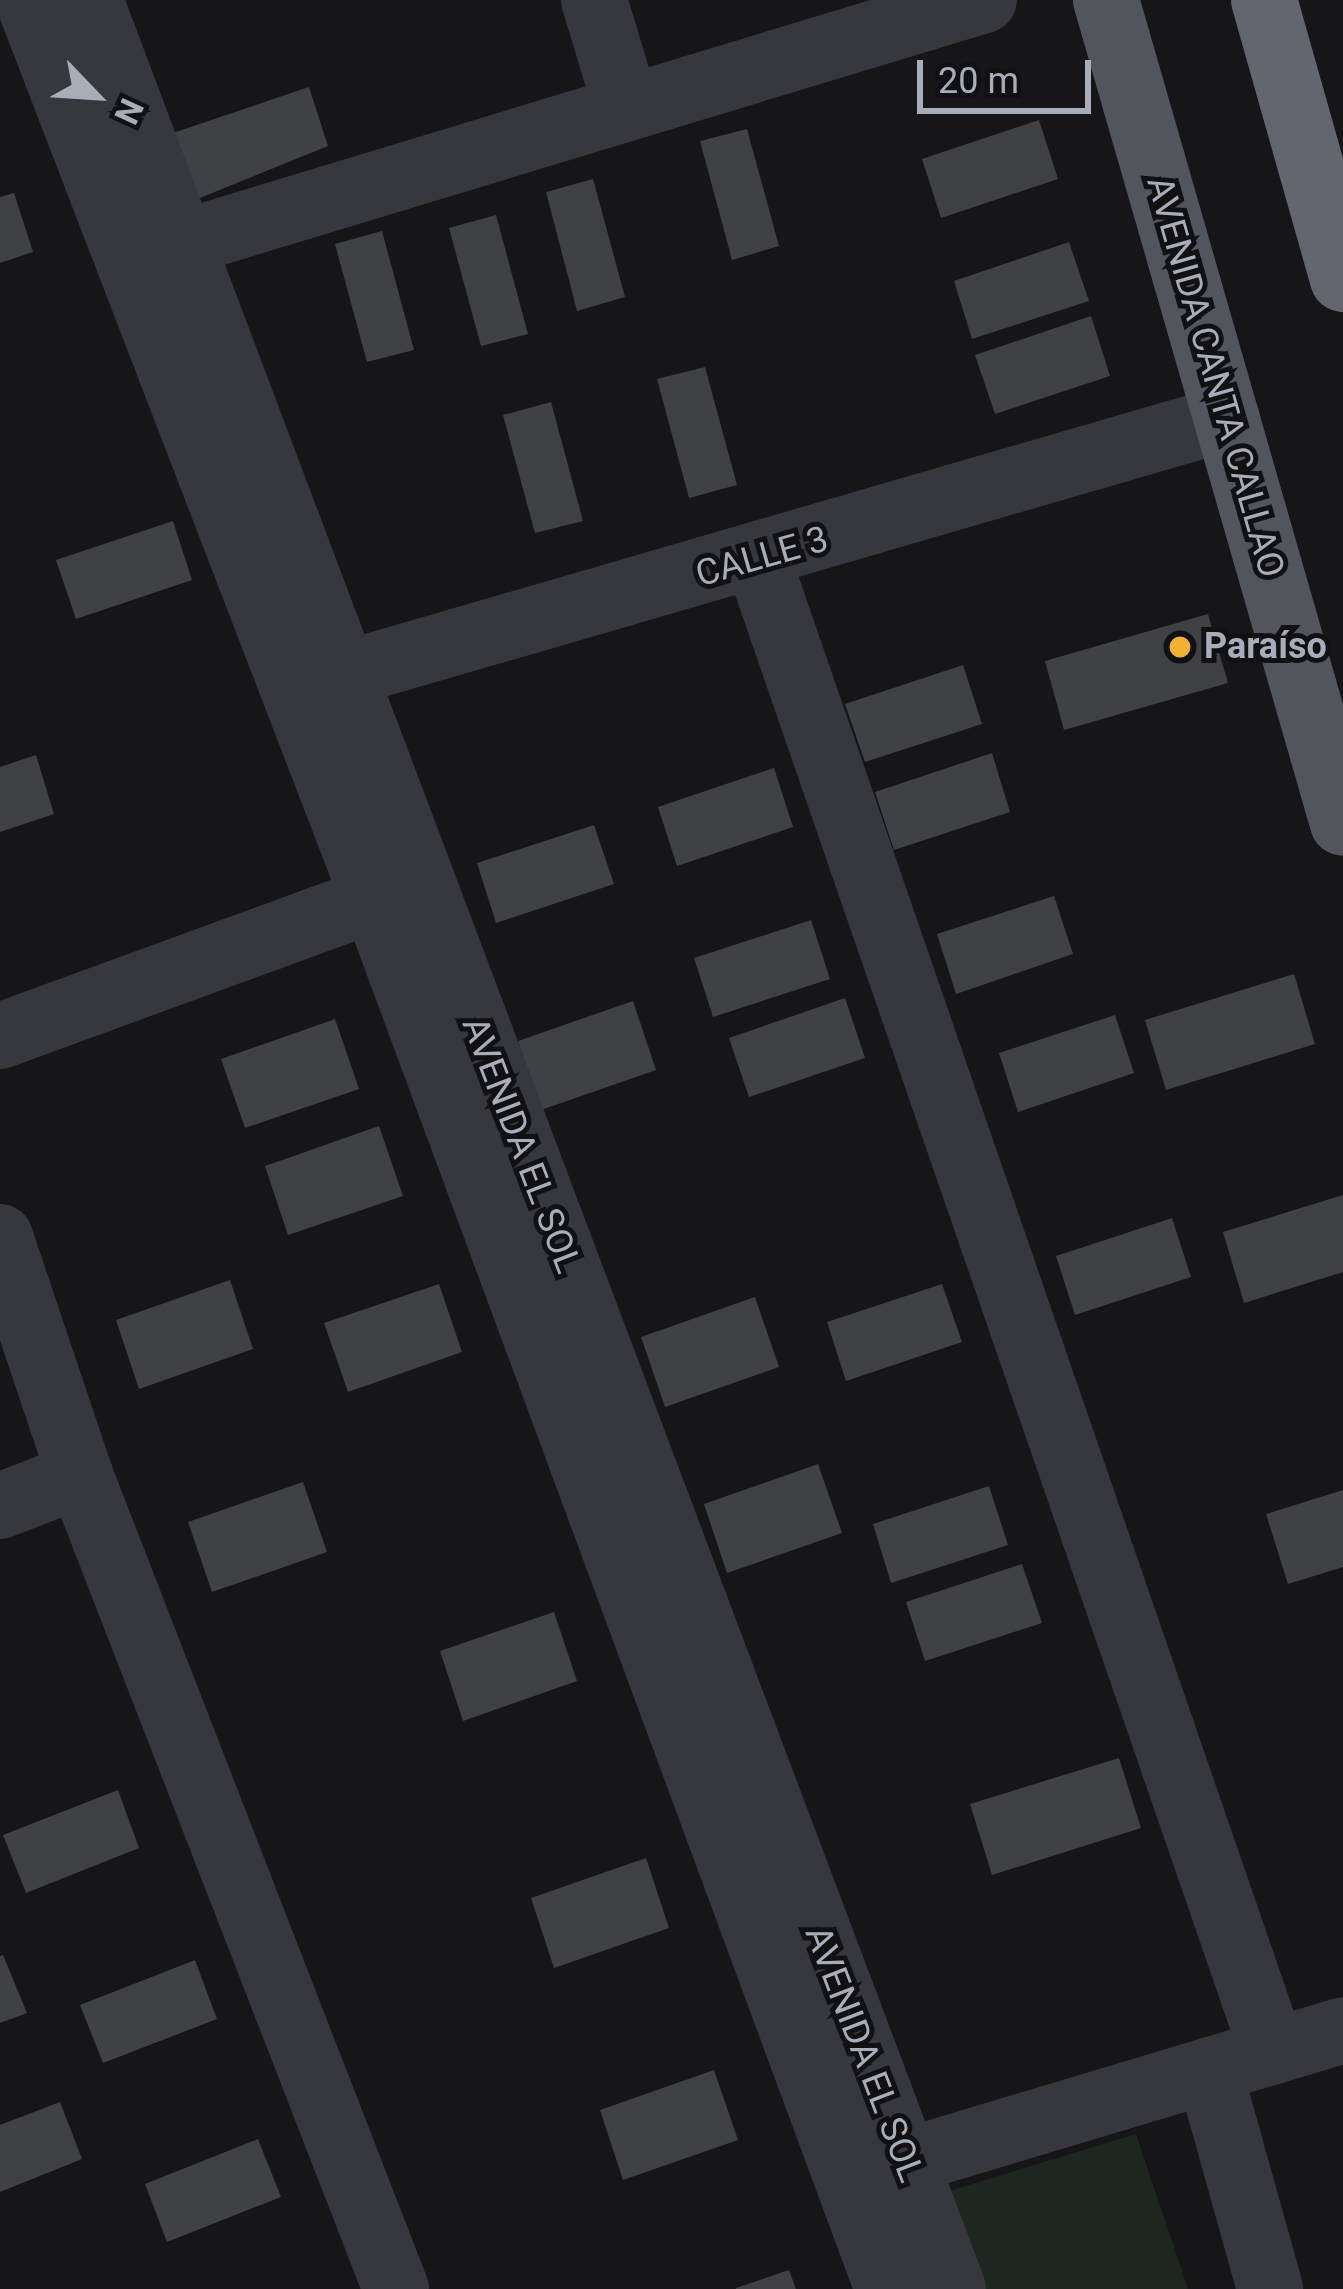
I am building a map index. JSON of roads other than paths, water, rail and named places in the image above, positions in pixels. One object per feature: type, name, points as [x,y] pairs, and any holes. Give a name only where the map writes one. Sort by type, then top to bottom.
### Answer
[{"type":"highway","points":[[1264,0],[1343,279]]},
{"type":"main road","name":"AVENIDA CANTA CALLAO","points":[[1106,0],[1343,824]]},
{"type":"street","name":"AVENIDA EL SOL","points":[[28,0],[320,681],[952,2289]]},
{"type":"street","name":"AVENIDA EL SOL","points":[[90,0],[179,244],[320,681],[374,899],[888,2289]]},
{"type":"street","points":[[594,0],[625,103]]},
{"type":"street","points":[[179,244],[625,103],[984,0]]},
{"type":"street","name":"CALLE 3","points":[[320,681],[758,560],[1227,418]]},
{"type":"street","points":[[758,560],[1273,2052]]},
{"type":"street","points":[[0,1036],[374,899]]},
{"type":"street","points":[[0,1238],[80,1475],[396,2289]]},
{"type":"street","points":[[0,1506],[80,1475]]},
{"type":"street","points":[[904,2162],[1343,2030]]},
{"type":"street","points":[[1209,2071],[1270,2289]]},
{"type":"place","name":"Paraíso","points":[[1180,647]]}]
